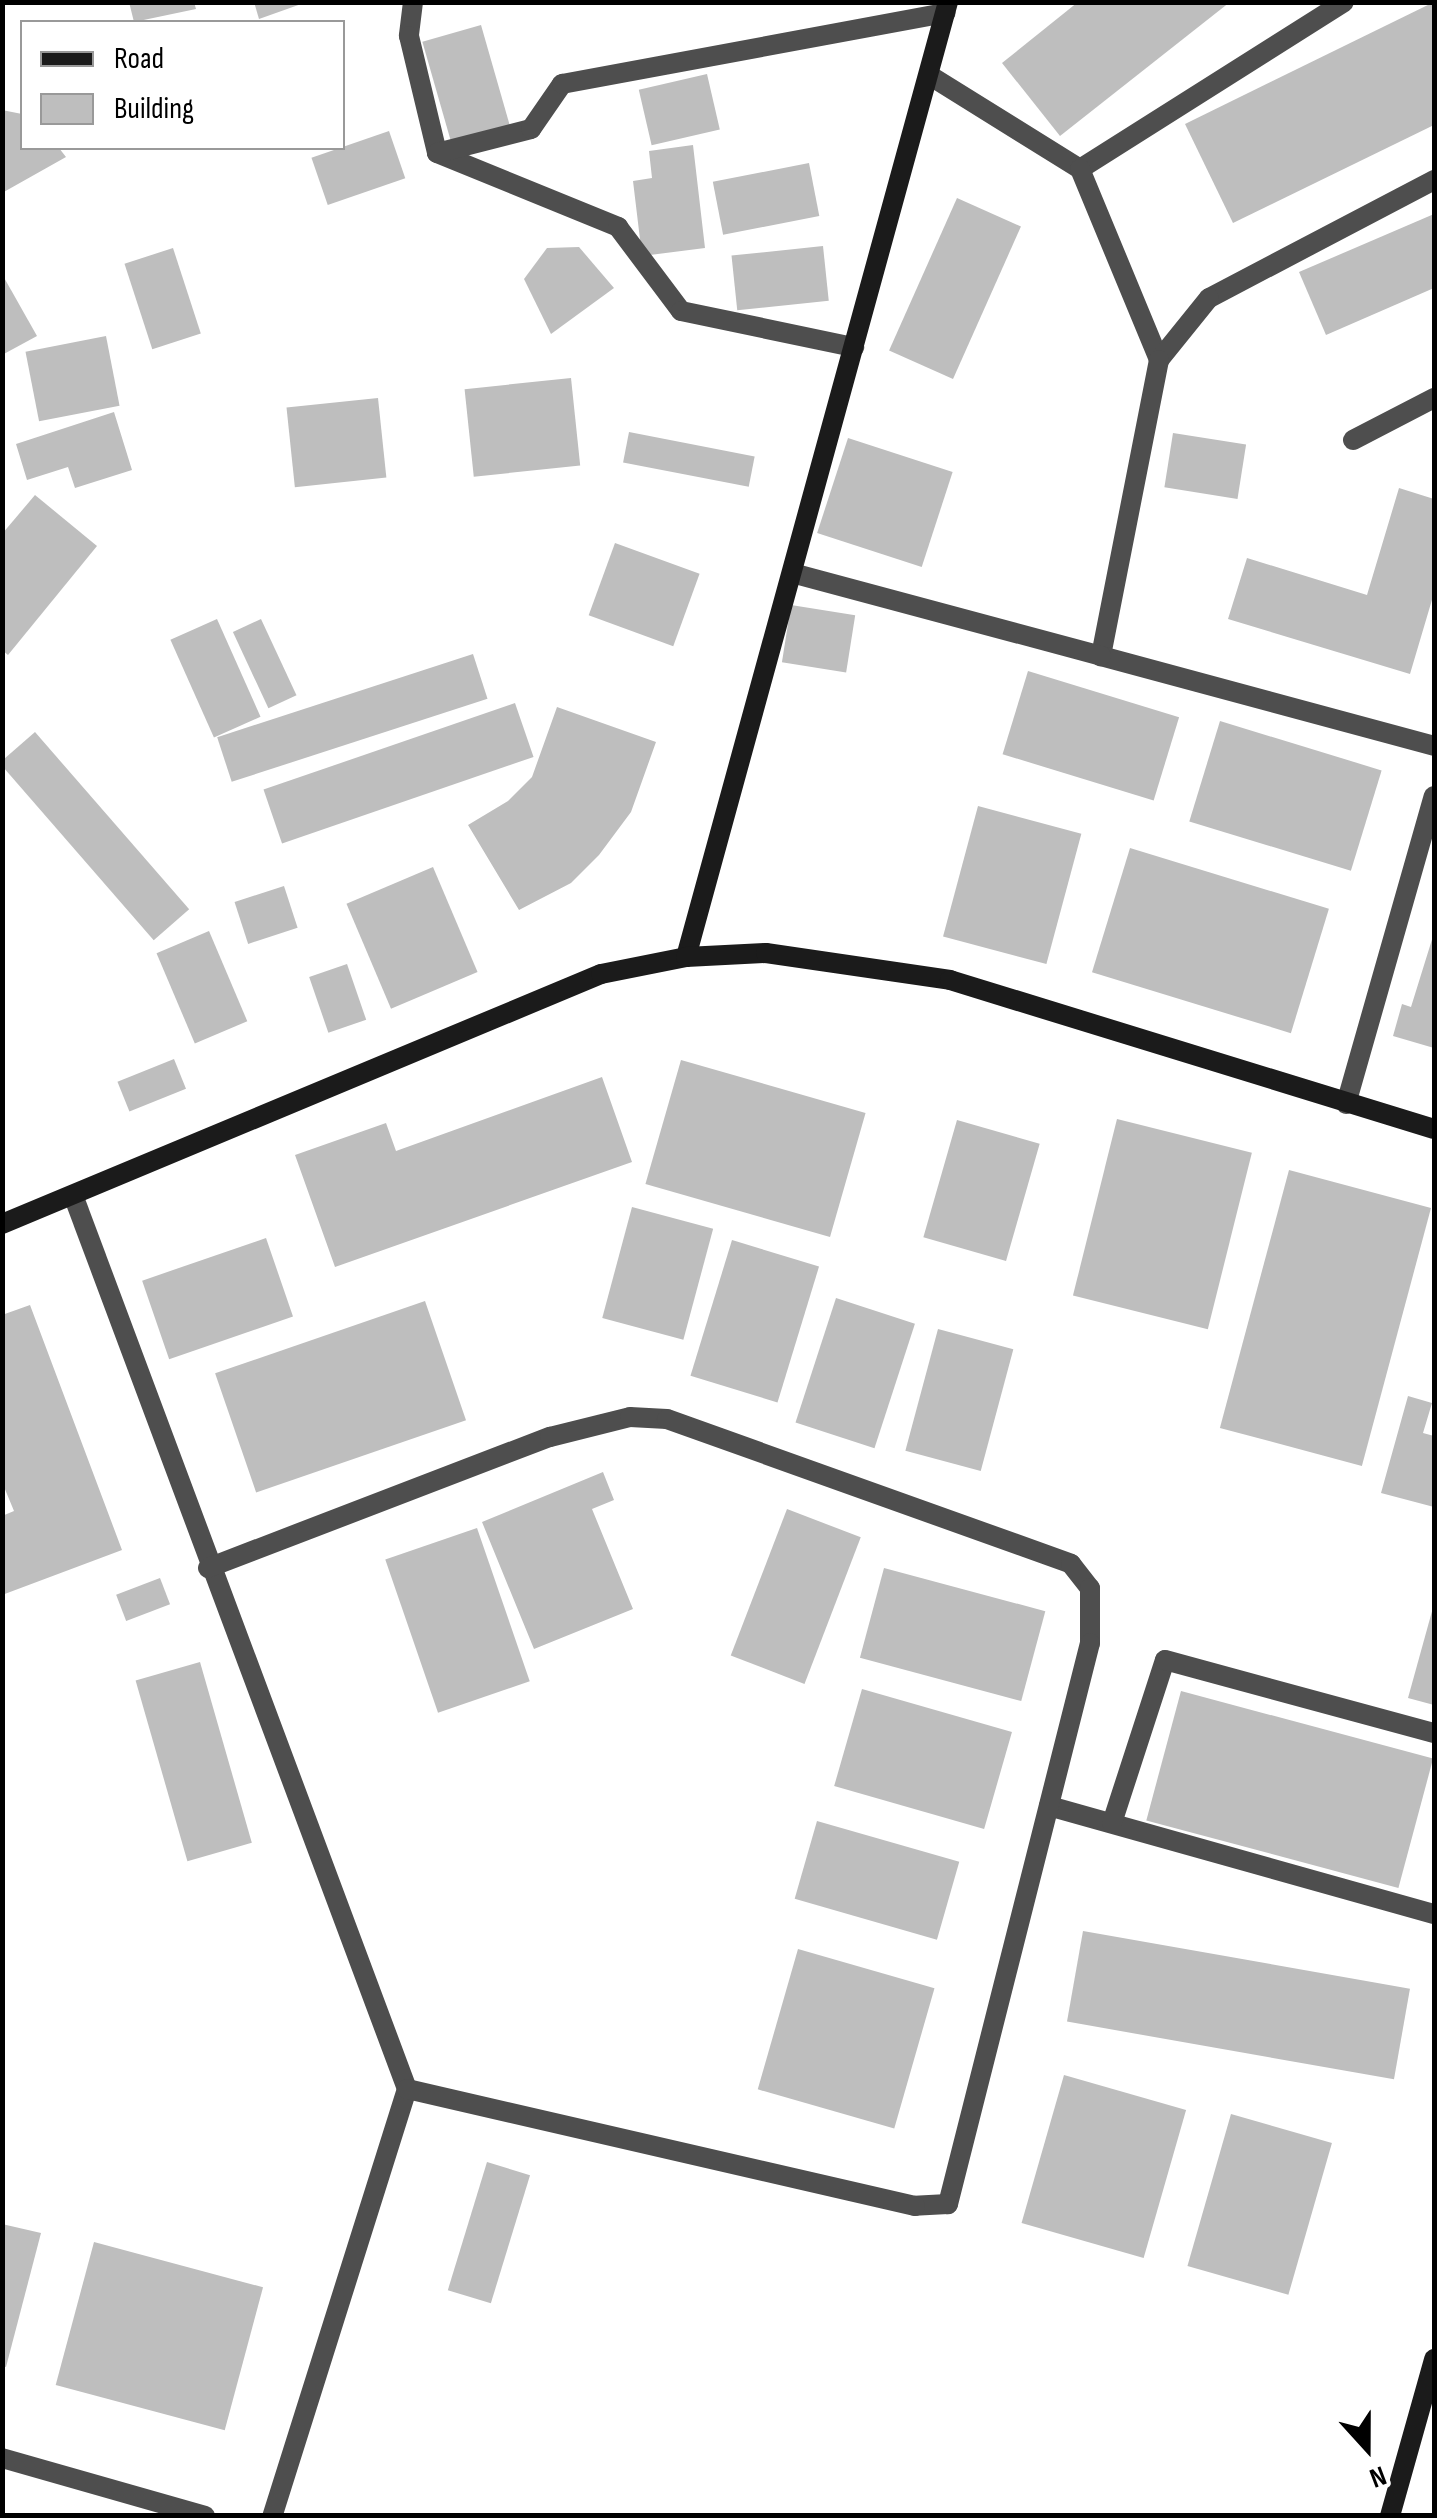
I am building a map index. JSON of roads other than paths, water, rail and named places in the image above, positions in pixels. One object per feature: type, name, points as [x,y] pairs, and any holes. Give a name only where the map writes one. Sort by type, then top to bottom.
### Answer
[{"type":"street","points":[[413,2],[410,36],[437,152]]},
{"type":"street","points":[[1080,169],[1344,2]]},
{"type":"street","points":[[437,152],[531,129],[562,84],[947,8],[686,957]]},
{"type":"street","points":[[929,75],[1080,169],[1159,360]]},
{"type":"street","points":[[437,152],[618,227],[681,311],[854,348]]},
{"type":"street","points":[[1102,656],[1159,360],[1209,298],[1434,180]]},
{"type":"street","points":[[1354,440],[1434,398]]},
{"type":"street","points":[[792,573],[1434,746]]},
{"type":"street","points":[[1346,1104],[1434,796]]},
{"type":"street","points":[[2,1224],[601,974],[686,957],[766,954],[950,980],[1434,1129]]},
{"type":"street","points":[[73,1194],[208,1568],[407,2089],[272,2516]]},
{"type":"street","points":[[208,1568],[550,1438],[630,1417],[667,1419],[1071,1564],[1090,1588],[1090,1643],[955,2192],[942,2208],[407,2089]]},
{"type":"street","points":[[1112,1823],[1165,1660],[1434,1733]]},
{"type":"street","points":[[1050,1806],[1434,1914]]},
{"type":"street","points":[[1390,2516],[1430,2393],[1434,2359]]},
{"type":"street","points":[[2,2458],[205,2516]]}]
